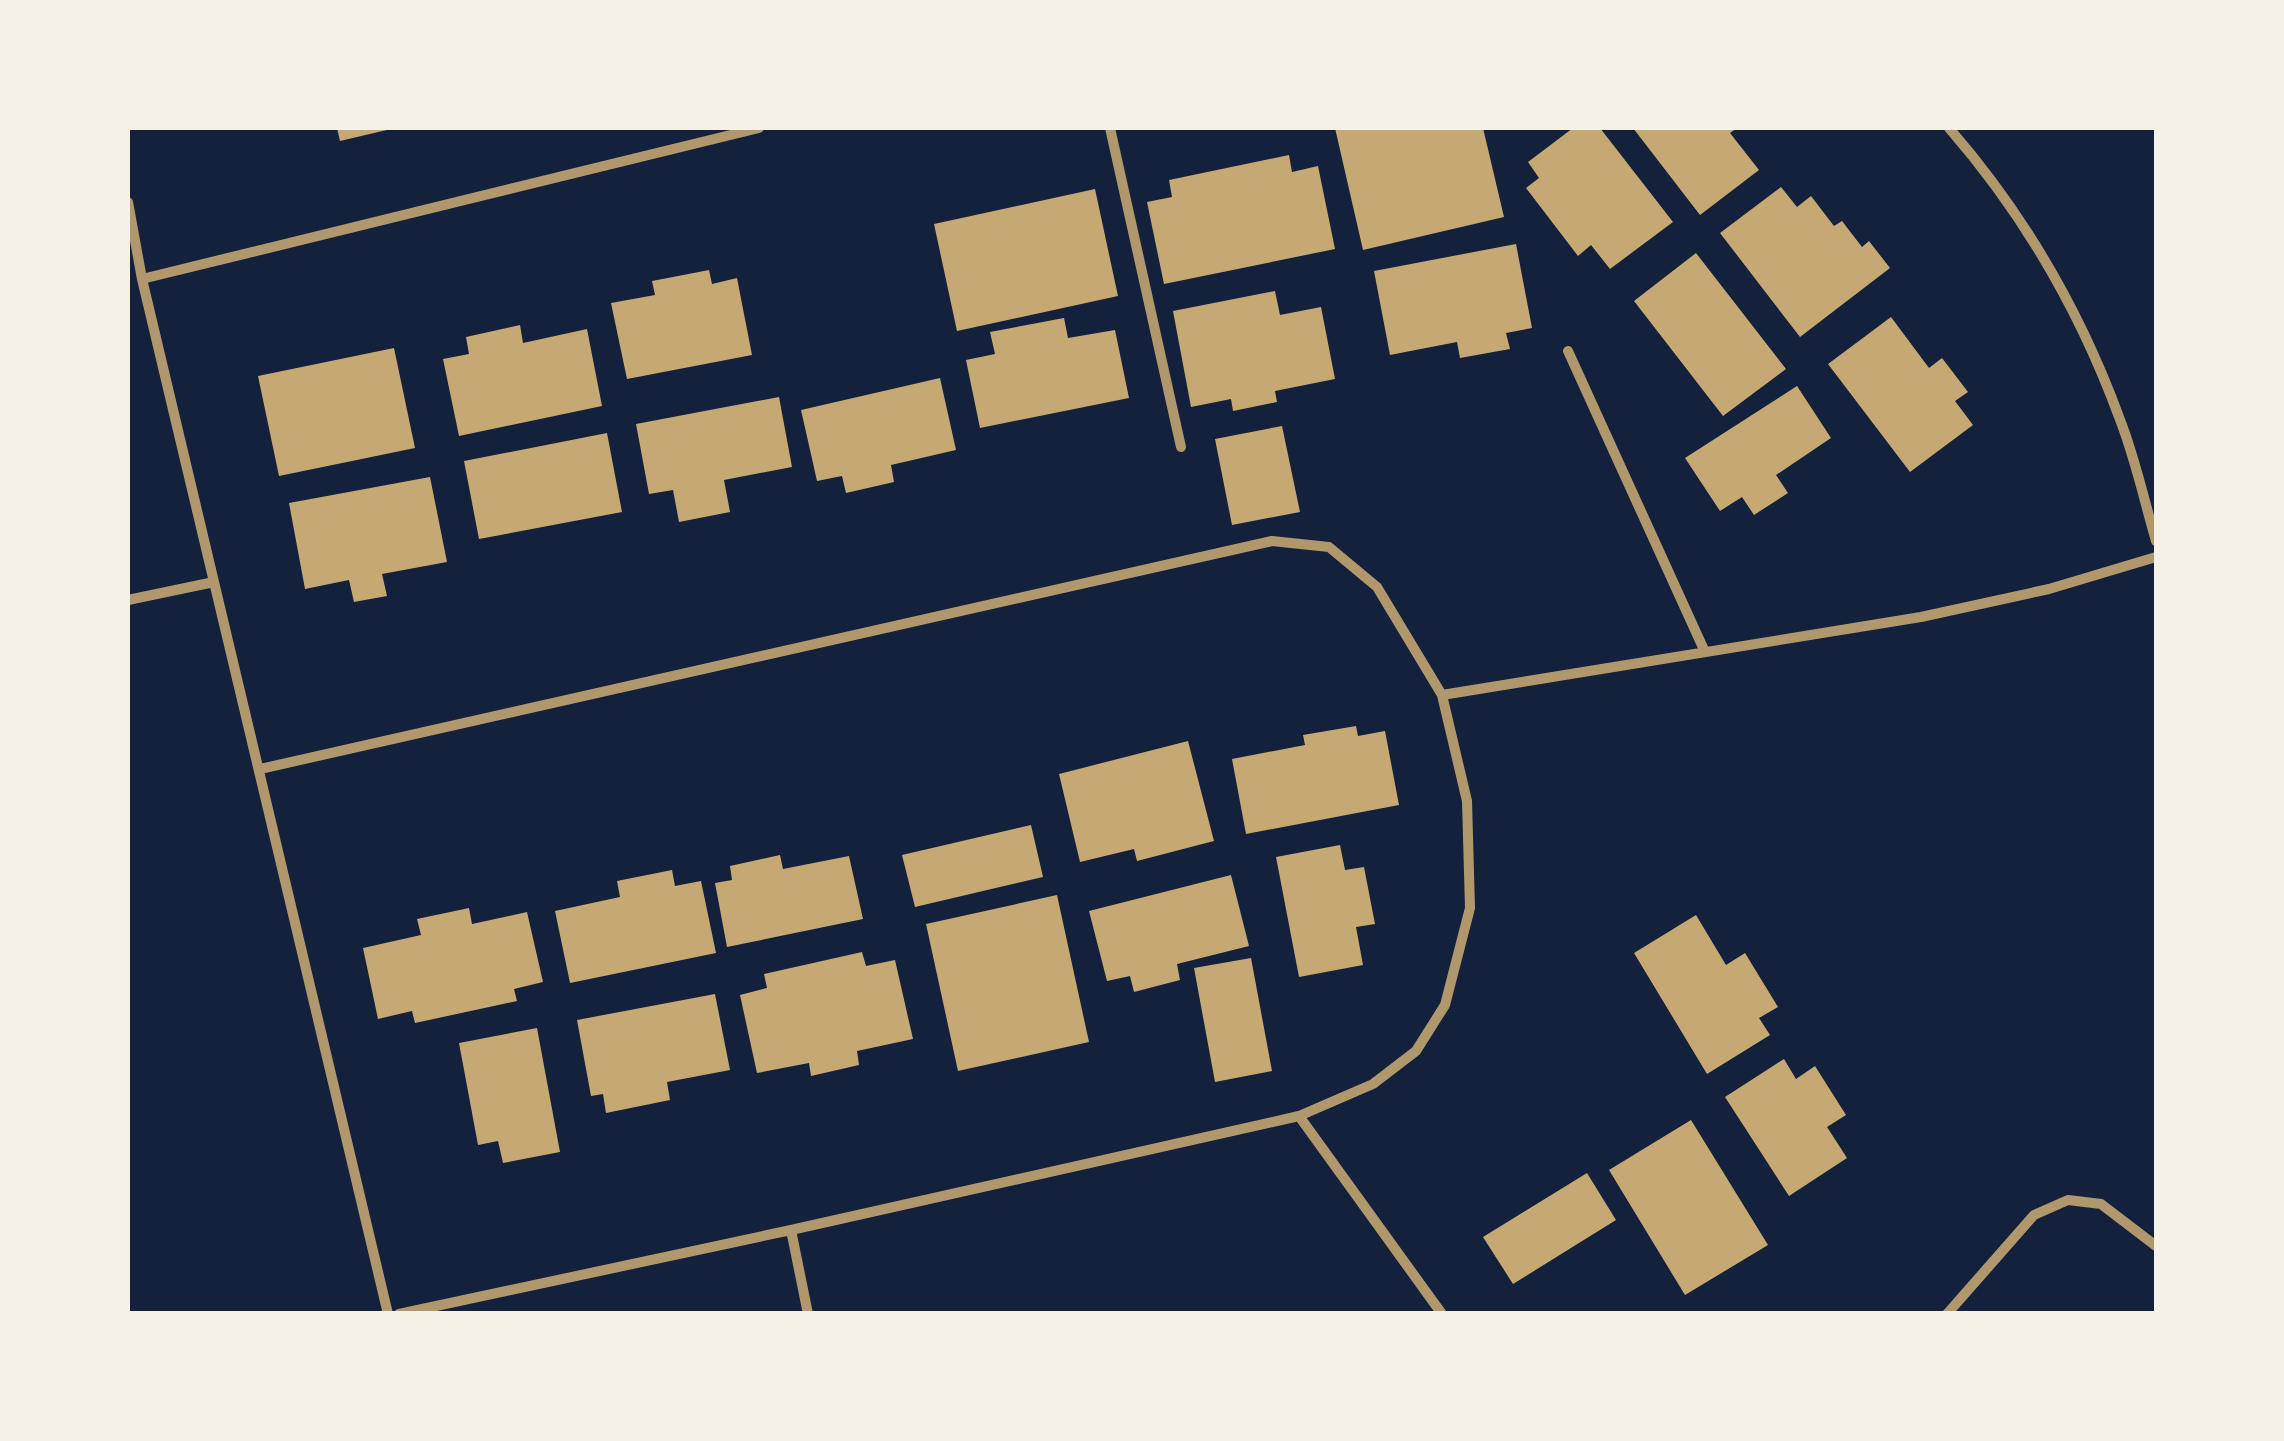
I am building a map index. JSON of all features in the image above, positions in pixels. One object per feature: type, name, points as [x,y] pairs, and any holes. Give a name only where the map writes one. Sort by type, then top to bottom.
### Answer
[{"type":"street","points":[[142,279],[718,132],[759,128]]},
{"type":"street","points":[[1110,128],[1181,447]]},
{"type":"street","points":[[1949,128],[2021,221],[2081,324],[2120,419],[2156,542]]},
{"type":"street","points":[[128,202],[142,279],[388,1314]]},
{"type":"street","points":[[1568,350],[1705,652]]},
{"type":"street","points":[[260,768],[1272,540],[1329,548],[1377,587],[1442,696],[1467,801],[1470,908],[1446,1004],[1416,1051],[1373,1084],[1299,1116],[399,1314]]},
{"type":"street","points":[[1442,696],[1921,617],[2048,589],[2156,557]]},
{"type":"street","points":[[128,600],[214,582]]},
{"type":"street","points":[[1299,1116],[1442,1314]]},
{"type":"street","points":[[1947,1314],[2034,1216],[2068,1200],[2101,1204],[2156,1246]]},
{"type":"street","points":[[791,1230],[808,1314]]},
{"type":"building","points":[[337,128],[391,128],[391,129],[340,141]]},
{"type":"building","points":[[1335,128],[1483,128],[1504,217],[1363,250]]},
{"type":"building","points":[[1573,128],[1600,128],[1673,222],[1610,269],[1591,245],[1578,256],[1526,188],[1539,178],[1528,162]]},
{"type":"building","points":[[1633,128],[1737,128],[1730,133],[1759,170],[1700,215]]},
{"type":"building","points":[[1289,155],[1292,172],[1318,166],[1335,249],[1164,284],[1147,202],[1172,197],[1169,180]]},
{"type":"building","points":[[1781,187],[1797,207],[1811,196],[1834,226],[1842,221],[1862,247],[1869,241],[1890,268],[1800,337],[1720,233]]},
{"type":"building","points":[[1095,189],[1118,296],[957,331],[934,224]]},
{"type":"building","points":[[1516,244],[1532,328],[1506,333],[1510,349],[1460,358],[1457,342],[1390,355],[1374,271]]},
{"type":"building","points":[[1696,253],[1786,369],[1723,416],[1634,301]]},
{"type":"building","points":[[709,270],[712,284],[737,278],[752,355],[627,379],[611,303],[655,295],[652,281]]},
{"type":"building","points":[[1275,291],[1280,315],[1321,307],[1335,379],[1275,391],[1277,402],[1233,411],[1231,399],[1191,407],[1173,311]]},
{"type":"building","points":[[1891,317],[1929,368],[1942,358],[1968,392],[1955,401],[1973,425],[1910,472],[1828,364]]},
{"type":"building","points":[[1064,318],[1068,338],[1115,330],[1129,398],[980,428],[966,360],[995,354],[990,332]]},
{"type":"building","points":[[520,325],[523,343],[587,329],[602,406],[459,436],[443,359],[469,354],[466,337]]},
{"type":"building","points":[[394,348],[415,448],[279,476],[258,376]]},
{"type":"building","points":[[940,378],[956,450],[891,465],[894,482],[846,493],[842,476],[817,481],[801,410]]},
{"type":"building","points":[[1797,386],[1831,438],[1776,475],[1788,493],[1754,515],[1742,497],[1720,511],[1685,458]]},
{"type":"building","points":[[779,397],[792,467],[724,480],[730,512],[679,522],[673,490],[649,494],[636,424]]},
{"type":"building","points":[[1282,426],[1300,512],[1232,525],[1215,439]]},
{"type":"building","points":[[607,433],[622,512],[479,539],[464,461]]},
{"type":"building","points":[[430,477],[447,562],[382,574],[387,596],[354,602],[349,580],[305,589],[289,503]]},
{"type":"building","points":[[1356,726],[1358,736],[1385,731],[1399,805],[1246,834],[1232,759],[1305,745],[1303,735]]},
{"type":"building","points":[[1188,741],[1214,841],[1137,861],[1134,849],[1080,862],[1059,774]]},
{"type":"building","points":[[1031,825],[1043,877],[915,907],[902,855]]},
{"type":"building","points":[[1340,845],[1345,870],[1364,867],[1375,924],[1356,927],[1363,965],[1299,977],[1276,857]]},
{"type":"building","points":[[780,855],[783,869],[849,856],[863,919],[727,947],[715,883],[732,880],[730,866]]},
{"type":"building","points":[[672,870],[675,886],[701,881],[716,953],[570,983],[555,911],[620,897],[617,881]]},
{"type":"building","points":[[1231,875],[1249,946],[1177,964],[1180,980],[1134,992],[1130,976],[1107,981],[1089,911]]},
{"type":"building","points":[[1057,895],[1089,1042],[958,1071],[926,924]]},
{"type":"building","points":[[469,908],[472,924],[527,912],[543,982],[514,989],[517,1001],[415,1023],[412,1011],[378,1019],[363,948],[421,935],[417,919]]},
{"type":"building","points":[[1696,915],[1726,965],[1745,953],[1778,1007],[1759,1018],[1770,1035],[1707,1074],[1634,953]]},
{"type":"building","points":[[862,952],[866,966],[895,960],[913,1039],[857,1051],[859,1065],[811,1076],[809,1063],[757,1073],[740,995],[767,988],[764,974]]},
{"type":"building","points":[[1251,958],[1272,1071],[1215,1082],[1194,968]]},
{"type":"building","points":[[715,994],[730,1070],[667,1082],[670,1100],[606,1113],[603,1094],[591,1096],[577,1020]]},
{"type":"building","points":[[537,1028],[560,1152],[503,1163],[498,1141],[478,1145],[459,1043]]},
{"type":"building","points":[[1784,1059],[1796,1079],[1815,1066],[1846,1115],[1827,1127],[1847,1158],[1789,1196],[1725,1097]]},
{"type":"building","points":[[1691,1120],[1768,1245],[1685,1295],[1609,1170]]},
{"type":"building","points":[[1587,1173],[1616,1220],[1513,1284],[1483,1237]]}]
